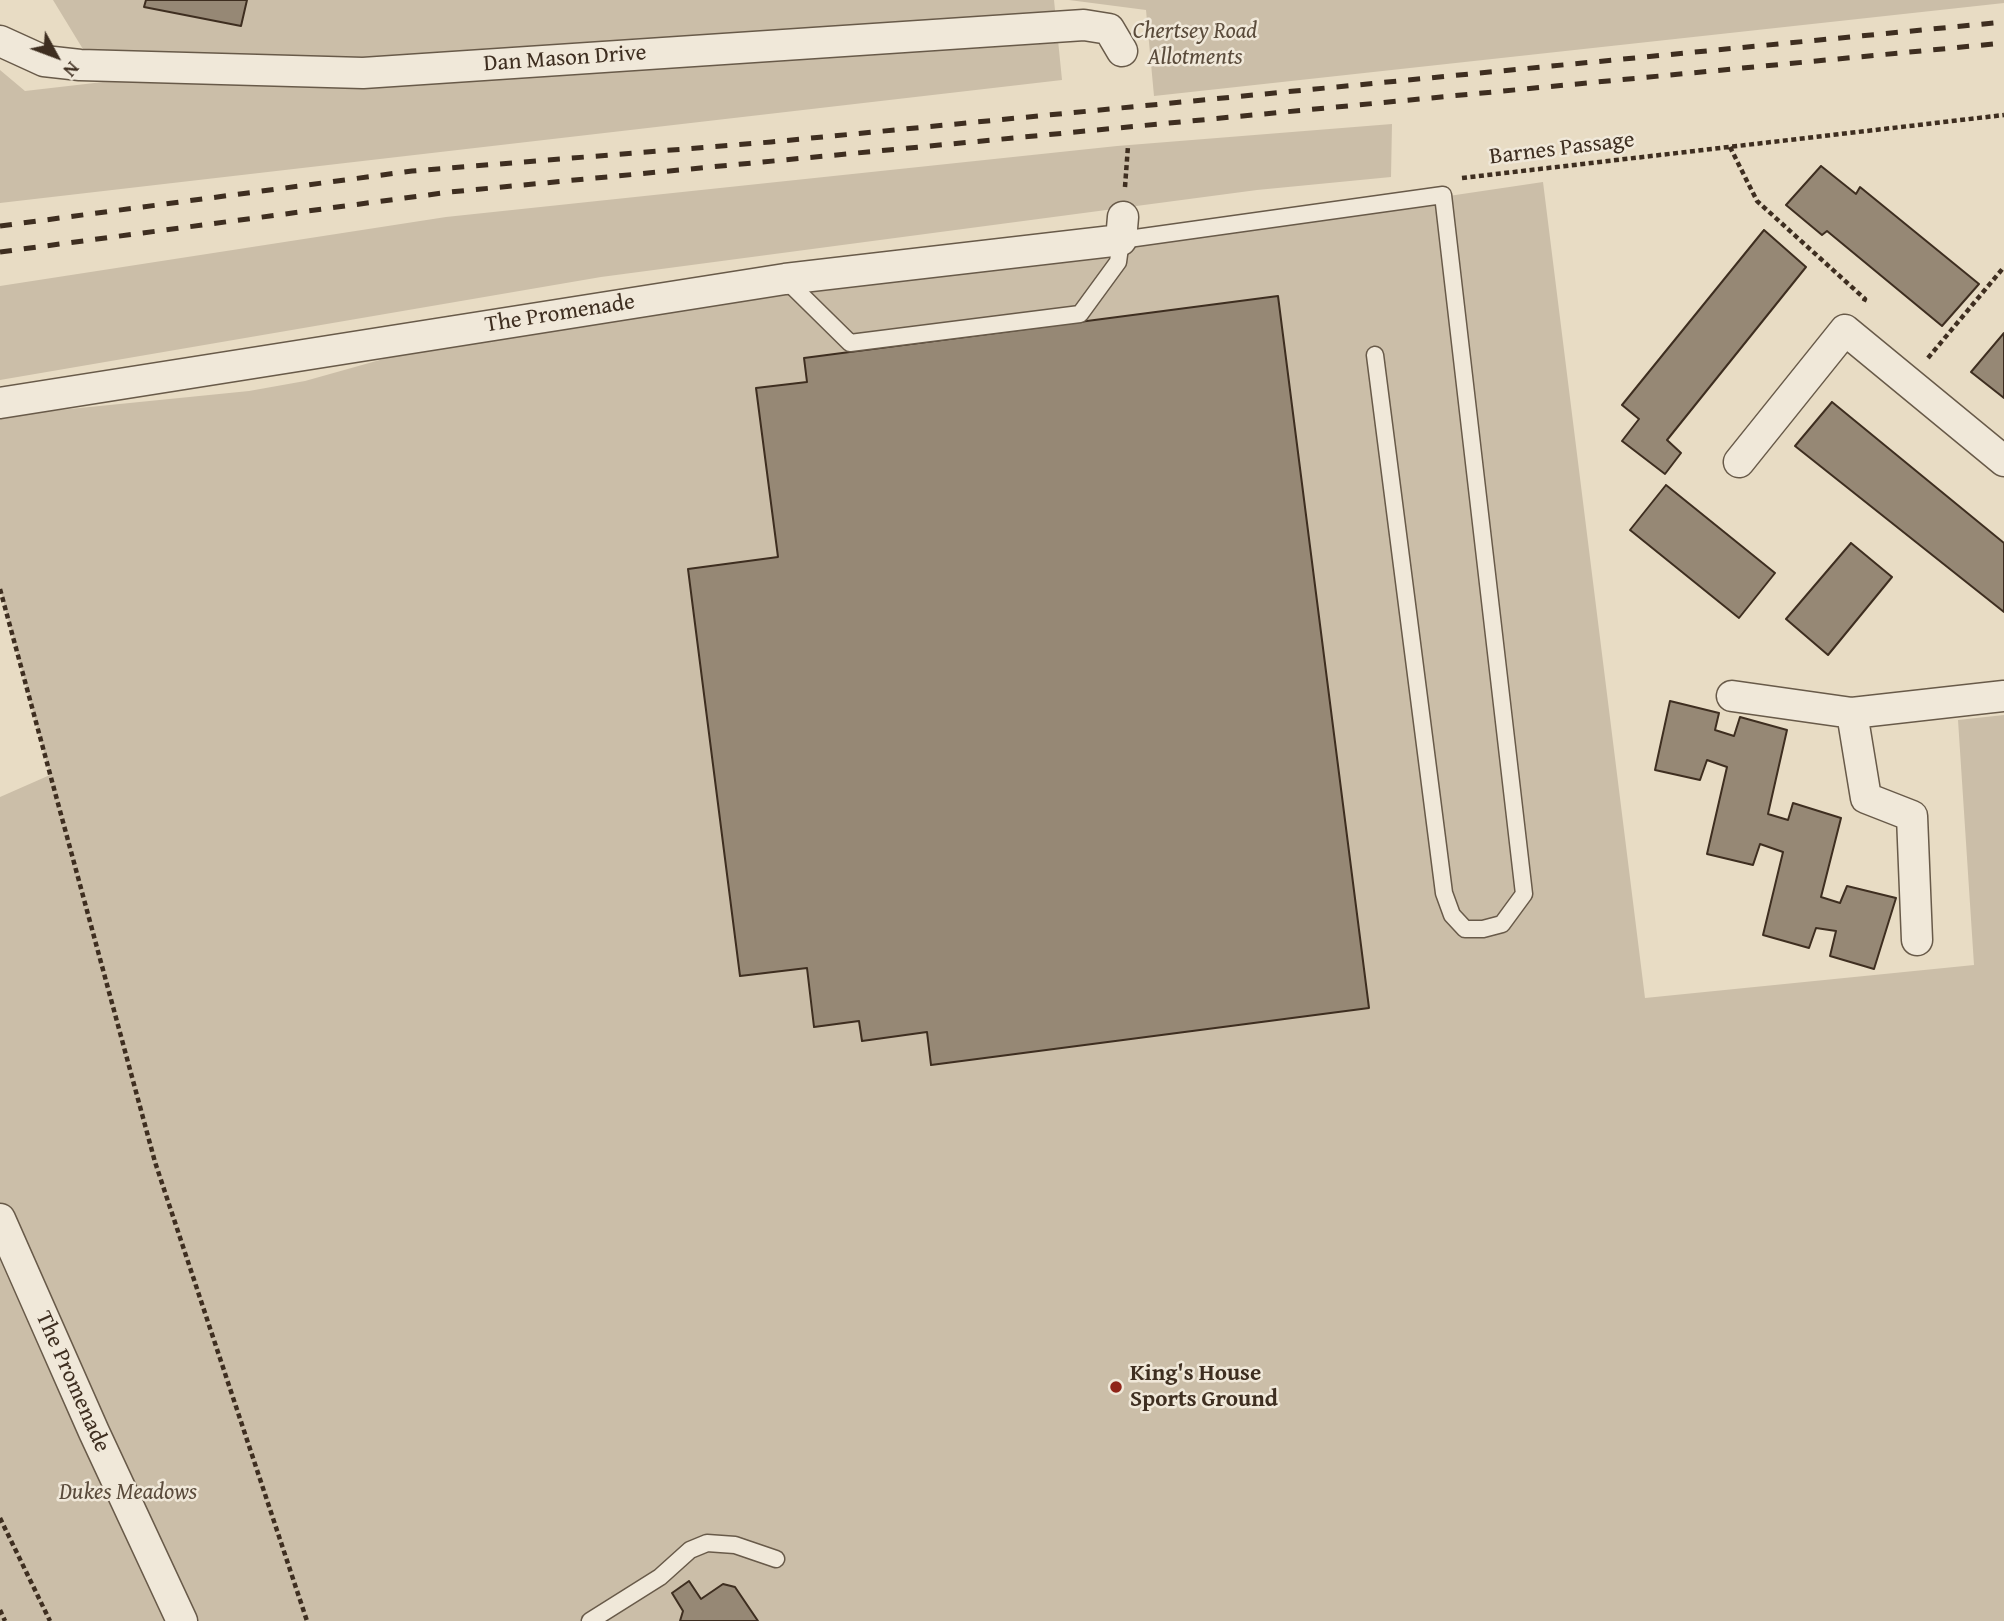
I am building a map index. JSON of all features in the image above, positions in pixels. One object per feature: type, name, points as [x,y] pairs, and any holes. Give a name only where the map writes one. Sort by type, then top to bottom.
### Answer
[{"type":"street","name":"Dan Mason Drive","points":[[0,41],[44,61],[80,65],[363,73],[1084,25],[1109,29],[1122,51]]},
{"type":"street","name":"The Promenade","points":[[0,402],[1122,229]]},
{"type":"street","points":[[1739,463],[1845,330],[2004,461]]},
{"type":"street","points":[[1732,696],[1852,713],[2004,696]]},
{"type":"street","points":[[1852,713],[1866,798],[1912,816],[1917,940]]},
{"type":"street","name":"The Promenade","points":[[0,1219],[94,1432],[182,1621]]},
{"type":"lane","points":[[785,279],[850,343],[1080,314],[1118,262],[1122,229],[1443,195],[1524,894],[1502,924],[1483,929],[1465,929],[1452,915],[1444,893],[1375,355]]},
{"type":"lane","points":[[590,1621],[660,1577],[690,1550],[707,1543],[735,1545],[776,1559]]},
{"type":"path","name":"Barnes Passage","points":[[1458,179],[2004,115]]},
{"type":"path","points":[[1730,147],[1757,201],[1866,299],[1845,330]]},
{"type":"path","points":[[1907,383],[2004,267]]},
{"type":"path","points":[[0,589],[155,1162],[307,1621]]},
{"type":"path","points":[[0,1518],[50,1621]]},
{"type":"path","points":[[0,1610],[5,1621]]},
{"type":"green space","points":[[53,0],[1054,0],[1062,80],[0,203],[0,70],[25,91],[103,82]]},
{"type":"green space","name":"Chertsey Road Allotments","points":[[1069,0],[2004,0],[2004,3],[1154,96],[1146,10]]},
{"type":"green space","points":[[1392,124],[1391,177],[1257,190],[601,277],[0,380],[0,286],[446,217],[1117,146]]},
{"type":"green space","name":"Dukes Meadows","points":[[1543,182],[1645,998],[1974,965],[1958,720],[2004,715],[2004,1621],[0,1621],[0,797],[50,775],[0,589],[0,416],[249,391],[305,381],[419,349]]},
{"type":"building","points":[[146,0],[247,0],[241,26],[144,7]]},
{"type":"building","points":[[1821,166],[1856,194],[1860,187],[1979,284],[1942,326],[1827,231],[1822,235],[1786,205]]},
{"type":"building","points":[[1764,230],[1806,267],[1667,440],[1681,453],[1665,474],[1622,441],[1639,419],[1622,405]]},
{"type":"building","points":[[1278,296],[1369,1008],[931,1065],[927,1032],[862,1041],[859,1021],[814,1027],[807,968],[740,976],[688,569],[778,557],[756,388],[807,382],[804,358]]},
{"type":"building","points":[[2004,333],[2004,398],[1971,372]]},
{"type":"building","points":[[1832,402],[2004,543],[2004,612],[1795,446]]},
{"type":"building","points":[[1666,485],[1775,573],[1739,618],[1630,530]]},
{"type":"building","points":[[1851,543],[1892,577],[1828,655],[1786,619]]},
{"type":"building","points":[[1670,701],[1719,713],[1715,730],[1734,736],[1740,717],[1787,730],[1768,814],[1788,820],[1793,803],[1841,818],[1821,897],[1840,903],[1847,886],[1896,898],[1874,969],[1830,956],[1836,931],[1816,928],[1809,948],[1763,935],[1783,852],[1760,844],[1753,865],[1707,854],[1727,767],[1707,760],[1700,780],[1655,770]]},
{"type":"building","points":[[689,1581],[701,1599],[723,1584],[735,1587],[758,1621],[680,1621],[683,1611],[672,1593]]},
{"type":"railway","points":[[0,226],[412,171],[771,142],[2004,22]]},
{"type":"railway","points":[[0,252],[450,192],[2004,43]]},
{"type":"place","name":"King's House Sports Ground","points":[[1116,1387]]}]
